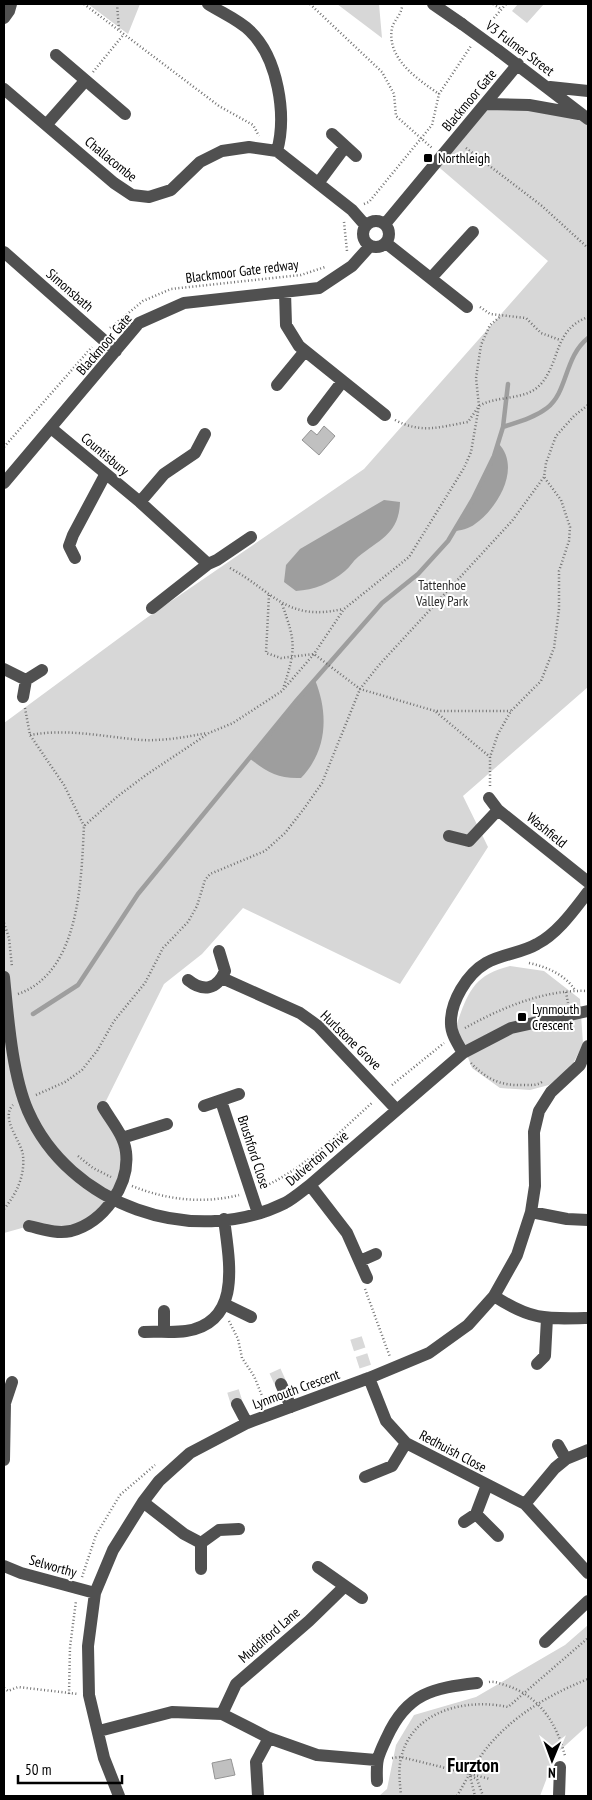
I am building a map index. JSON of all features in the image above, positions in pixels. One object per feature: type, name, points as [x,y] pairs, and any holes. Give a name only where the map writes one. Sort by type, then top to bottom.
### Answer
[{"type":"street","points":[[4,18],[11,4]]},
{"type":"street","points":[[208,4],[250,31],[270,57],[278,90],[278,148]]},
{"type":"street","name":"V3 Fulmer Street","points":[[433,4],[518,64],[586,117]]},
{"type":"street","points":[[56,56],[125,114]]},
{"type":"street","name":"Blackmoor Gate","points":[[385,224],[440,155],[456,140],[518,64]]},
{"type":"street","points":[[46,124],[86,82]]},
{"type":"street","points":[[547,87],[588,91]]},
{"type":"street","name":"Challacombe","points":[[4,89],[114,183],[132,196],[149,197],[171,190],[200,162],[222,151],[249,147],[278,148],[352,210],[366,226]]},
{"type":"street","points":[[486,104],[529,105],[586,117]]},
{"type":"street","points":[[332,134],[345,148],[356,156]]},
{"type":"street","points":[[319,182],[345,148]]},
{"type":"street","points":[[373,221],[385,224],[389,236],[386,243],[376,248],[370,246],[363,237],[366,226],[373,221]]},
{"type":"street","points":[[431,278],[453,243],[473,232]]},
{"type":"street","points":[[386,243],[467,307]]},
{"type":"street","name":"Blackmoor Gate","points":[[4,483],[139,323],[184,303],[319,288],[352,266],[370,246]]},
{"type":"street","name":"Simonsbath","points":[[4,252],[116,351]]},
{"type":"street","points":[[285,292],[286,325],[290,334],[305,351],[385,415]]},
{"type":"street","points":[[277,385],[305,351]]},
{"type":"street","points":[[313,420],[342,382]]},
{"type":"street","name":"Countisbury","points":[[51,428],[105,475],[213,562]]},
{"type":"street","points":[[140,502],[164,474],[195,453],[205,434]]},
{"type":"street","points":[[75,558],[69,546],[105,475]]},
{"type":"street","points":[[152,608],[250,537]]},
{"type":"street","points":[[4,669],[26,680]]},
{"type":"street","points":[[23,697],[26,680],[42,670]]},
{"type":"street","name":"Washfield","points":[[490,798],[498,810],[588,882]]},
{"type":"street","points":[[449,836],[469,841],[498,810]]},
{"type":"street","points":[[462,1053],[453,1035],[451,1024],[454,1006],[465,983],[486,963],[538,944],[565,921],[588,892]]},
{"type":"street","points":[[188,980],[196,986],[208,989],[216,985],[222,978],[225,970],[219,950]]},
{"type":"street","name":"Dulverton Drive","points":[[4,977],[19,1088],[43,1139],[58,1160],[89,1186],[114,1200],[145,1213],[182,1220],[224,1219],[258,1213],[286,1202],[310,1185],[462,1053],[511,1028],[588,1011]]},
{"type":"street","name":"Hurlstone Grove","points":[[222,978],[300,1013],[318,1026],[396,1109]]},
{"type":"street","name":"Lynmouth Crescent","points":[[119,1796],[104,1758],[89,1695],[88,1646],[95,1593],[113,1550],[143,1502],[159,1481],[190,1453],[246,1423],[369,1378],[428,1353],[468,1324],[494,1296],[517,1255],[531,1212],[535,1186],[534,1132],[538,1111],[551,1092],[580,1065],[588,1046]]},
{"type":"street","points":[[204,1106],[239,1094]]},
{"type":"street","name":"Brushford Close","points":[[221,1101],[258,1213]]},
{"type":"street","points":[[29,1226],[53,1232],[72,1230],[92,1220],[114,1200],[124,1183],[126,1151],[122,1138],[103,1107]]},
{"type":"street","points":[[122,1138],[167,1124]]},
{"type":"street","points":[[310,1185],[347,1233],[367,1278]]},
{"type":"street","points":[[531,1212],[567,1219],[588,1220]]},
{"type":"street","points":[[144,1332],[164,1330],[185,1331],[204,1326],[224,1306],[229,1289],[230,1266],[224,1219]]},
{"type":"street","points":[[360,1261],[376,1254]]},
{"type":"street","points":[[494,1296],[519,1312],[547,1318],[588,1318]]},
{"type":"street","points":[[224,1306],[251,1317]]},
{"type":"street","points":[[164,1311],[164,1330]]},
{"type":"street","points":[[537,1364],[545,1356],[547,1318]]},
{"type":"street","name":"Redhuish Close","points":[[369,1378],[386,1420],[406,1443],[525,1504],[588,1573]]},
{"type":"street","points":[[4,1460],[5,1403],[12,1382]]},
{"type":"street","points":[[281,1384],[291,1407]]},
{"type":"street","points":[[237,1404],[246,1423]]},
{"type":"street","name":"Redhuish Close","points":[[365,1477],[392,1466],[406,1443]]},
{"type":"street","points":[[558,1445],[566,1459]]},
{"type":"street","points":[[525,1504],[555,1468],[566,1459],[588,1450]]},
{"type":"street","name":"Redhuish Close","points":[[476,1514],[487,1485]]},
{"type":"street","points":[[143,1502],[184,1534],[201,1543]]},
{"type":"street","points":[[464,1522],[476,1514],[498,1536]]},
{"type":"street","points":[[201,1543],[219,1530],[239,1529]]},
{"type":"street","points":[[201,1543],[201,1569]]},
{"type":"street","name":"Selworthy","points":[[4,1566],[21,1574],[95,1593]]},
{"type":"street","points":[[318,1567],[362,1598]]},
{"type":"street","name":"Muddiford Lane","points":[[222,1714],[236,1684],[309,1621],[345,1586]]},
{"type":"street","points":[[545,1642],[588,1601]]},
{"type":"street","points":[[377,1781],[376,1760],[402,1709],[419,1697],[446,1687],[477,1683]]},
{"type":"street","points":[[99,1731],[172,1712],[222,1714],[269,1738],[317,1755],[376,1760]]},
{"type":"street","points":[[258,1796],[256,1762],[269,1738]]},
{"type":"street","points":[[560,1768],[564,1796]]},
{"type":"path","points":[[84,4],[219,106],[253,126],[260,136],[278,148]]},
{"type":"path","points":[[117,4],[119,30]]},
{"type":"path","points":[[310,4],[382,72],[394,94],[396,116],[448,161],[456,153],[469,163],[479,158]]},
{"type":"path","points":[[402,4],[392,28],[393,44],[401,61],[413,76],[439,94]]},
{"type":"path","points":[[493,4],[500,9]]},
{"type":"path","points":[[483,30],[506,4]]},
{"type":"path","points":[[86,82],[124,34]]},
{"type":"path","points":[[347,253],[344,222],[352,210],[370,202],[422,139],[432,125],[439,94],[472,44]]},
{"type":"path","points":[[456,140],[542,206],[588,248]]},
{"type":"path","name":"Blackmoor Gate redway","points":[[4,447],[115,322],[143,301],[171,289],[301,275],[332,265]]},
{"type":"path","points":[[467,307],[476,305],[490,314],[526,318],[541,333],[560,340]]},
{"type":"path","points":[[84,826],[118,796],[209,733],[233,723],[282,691],[314,654],[344,608],[409,557],[472,452],[479,406],[476,378],[482,345],[490,325],[501,316]]},
{"type":"path","points":[[385,415],[410,428],[423,430],[468,422],[479,406],[489,400],[530,393],[540,385],[547,374],[560,340],[577,322],[588,317]]},
{"type":"path","points":[[4,1209],[15,1195],[23,1173],[22,1153],[8,1117],[10,1107],[24,1098],[65,1082],[82,1070],[98,1051],[114,1022],[145,983],[163,948],[188,922],[197,906],[205,880],[210,874],[265,851],[291,825],[322,784],[360,689],[379,665],[512,522],[544,477],[546,463],[556,436],[574,416],[588,406]]},
{"type":"path","points":[[490,798],[490,757],[498,734],[511,711],[541,681],[550,664],[557,630],[559,571],[569,541],[570,527],[561,500],[544,477]]},
{"type":"path","points":[[213,562],[250,579],[282,604],[309,614],[344,608]]},
{"type":"path","points":[[269,595],[266,653],[281,658],[293,655],[314,654],[360,689],[435,711],[511,711]]},
{"type":"path","points":[[282,604],[293,633],[293,655],[282,691]]},
{"type":"path","points":[[6,996],[14,996],[31,990],[45,979],[56,966],[69,938],[81,874],[84,826],[64,785],[30,734],[23,697]]},
{"type":"path","points":[[435,711],[490,757]]},
{"type":"path","points":[[30,734],[52,731],[76,731],[143,740],[173,739],[209,733]]},
{"type":"path","points":[[527,962],[543,966],[568,979],[575,990]]},
{"type":"path","points":[[75,1154],[93,1168],[153,1194],[187,1200],[218,1200],[251,1192],[283,1178],[310,1159],[383,1093],[453,1035],[494,1012],[532,999],[575,990],[588,991]]},
{"type":"path","points":[[462,1053],[481,1074],[505,1086],[537,1085],[544,1080]]},
{"type":"path","points":[[367,1278],[365,1292],[390,1357]]},
{"type":"path","points":[[224,1306],[238,1339],[242,1358],[254,1376],[264,1401]]},
{"type":"path","points":[[401,1796],[399,1772],[401,1757],[407,1741],[424,1721],[449,1708],[487,1702],[508,1706],[588,1638]]},
{"type":"path","points":[[457,1796],[489,1745],[537,1702],[588,1679]]},
{"type":"path","points":[[477,1683],[493,1681],[524,1693],[537,1702],[553,1723],[561,1742],[566,1761],[560,1768]]},
{"type":"path","points":[[4,1688],[8,1691],[18,1687],[89,1695]]},
{"type":"path","points":[[376,1760],[401,1757],[490,1779]]},
{"type":"path","points":[[470,1775],[475,1796]]},
{"type":"path","points":[[470,1775],[477,1779],[483,1796]]},
{"type":"green space","points":[[88,4],[140,4],[128,34]]},
{"type":"green space","points":[[337,4],[379,4],[382,38]]},
{"type":"green space","points":[[518,4],[544,4],[527,23],[512,11]]},
{"type":"green space","name":"Tattenhoe Valley Park","points":[[486,104],[588,119],[588,687],[463,796],[488,847],[400,984],[243,908],[202,954],[164,984],[103,1107],[126,1151],[113,1200],[72,1230],[29,1226],[4,1233],[4,723],[145,619],[364,469],[548,261],[434,163]]},
{"type":"green space","points":[[510,966],[544,971],[580,999],[583,1044],[572,1066],[549,1085],[530,1090],[500,1088],[472,1068],[456,1026],[464,1004],[480,980]]},
{"type":"green space","points":[[588,1625],[588,1725],[556,1754],[540,1796],[379,1796],[387,1789],[396,1745],[414,1715],[476,1697],[565,1645]]},
{"type":"shaded area","points":[[498,443],[505,453],[508,464],[507,475],[499,498],[484,517],[475,524],[453,532],[473,499]]},
{"type":"shaded area","points":[[384,500],[400,502],[396,522],[387,535],[358,557],[345,571],[322,585],[309,589],[296,591],[284,582],[286,565],[300,549]]},
{"type":"shaded area","points":[[315,680],[324,719],[321,744],[316,756],[301,778],[273,774],[249,758]]},
{"type":"building","points":[[324,426],[335,436],[319,455],[302,440],[311,430],[317,435]]},
{"type":"building","points":[[231,1759],[235,1775],[215,1779],[212,1763]]},
{"type":"waterway","points":[[33,1014],[78,985],[138,894],[297,700],[382,603],[418,574],[448,541],[473,499],[494,456],[503,427],[537,414],[554,401],[574,355],[588,338]]},
{"type":"waterway","points":[[503,427],[508,384]]},
{"type":"tunnel","points":[[356,1338],[369,1378]]},
{"type":"tunnel","points":[[275,1371],[281,1384]]},
{"type":"tunnel","points":[[233,1391],[237,1404]]},
{"type":"place","name":"Northleigh","points":[[428,158]]},
{"type":"place","name":"Lynmouth Crescent","points":[[522,1017]]},
{"type":"district","name":"Furzton","points":[[473,1765]]}]
